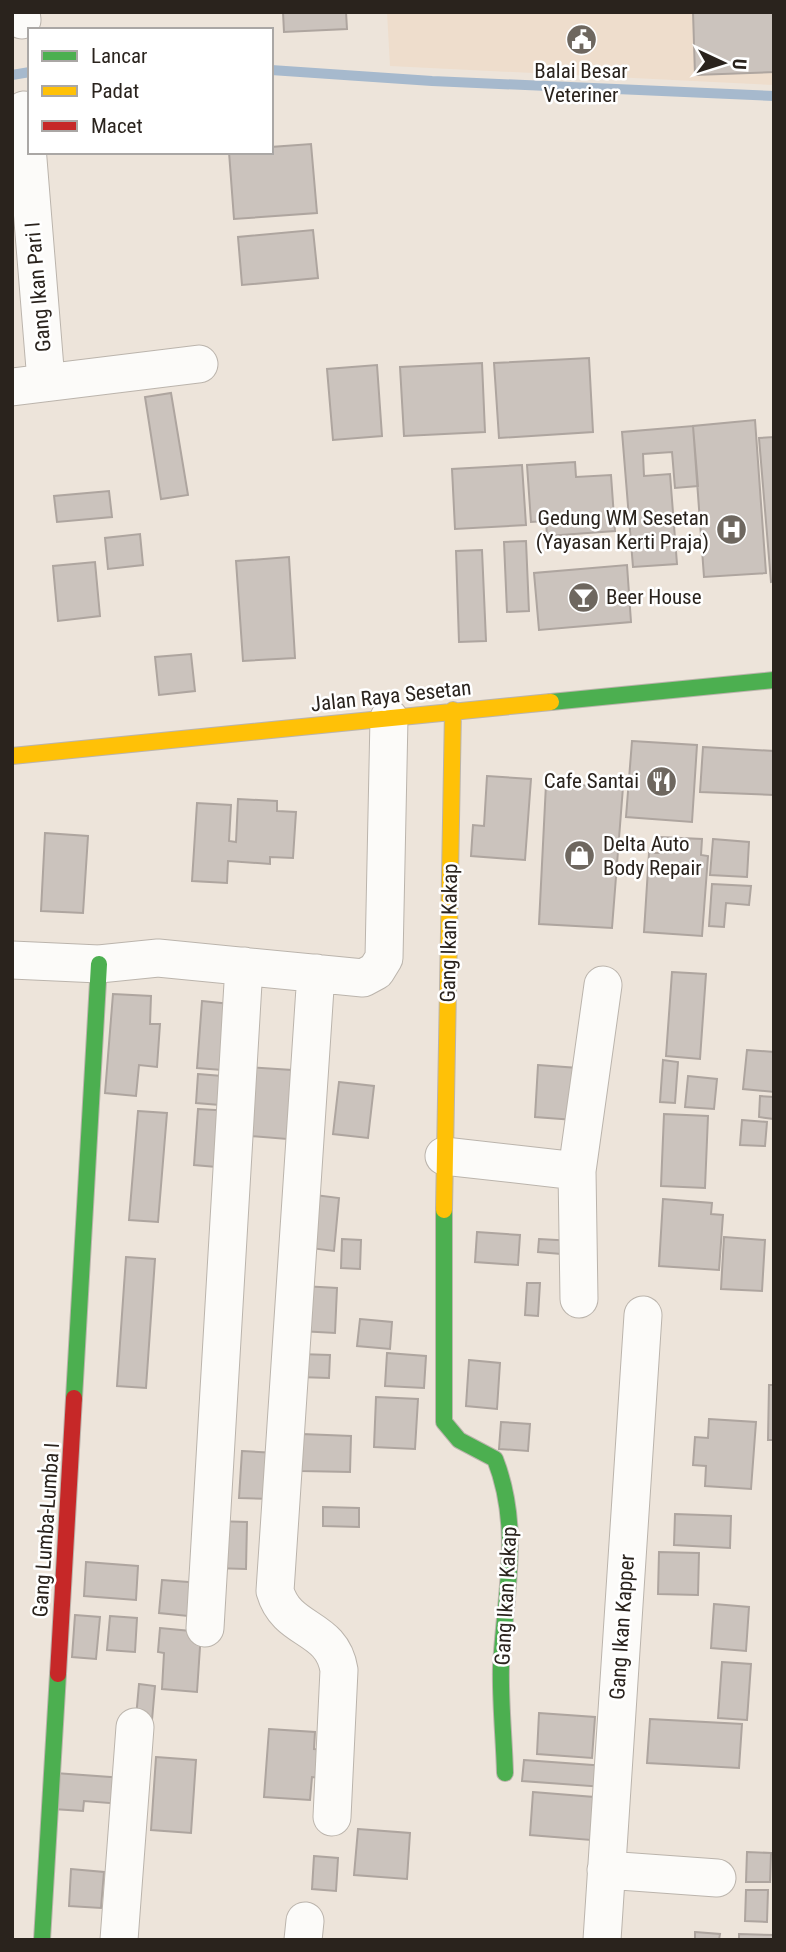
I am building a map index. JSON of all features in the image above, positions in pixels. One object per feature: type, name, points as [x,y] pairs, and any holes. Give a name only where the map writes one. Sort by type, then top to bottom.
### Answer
[{"type":"street","name":"Gang Ikan Pari I","points":[[24,110],[29,384],[199,364]]},
{"type":"street","name":"Jalan Raya Sesetan","points":[[12,756],[774,680]]},
{"type":"street","name":"Gang Ikan Kakap","points":[[453,710],[444,1157],[444,1422],[459,1440],[495,1459],[507,1492],[512,1553],[502,1657],[505,1773]]},
{"type":"street","points":[[12,960],[99,964],[158,958],[363,978],[376,971],[384,958],[389,718]]},
{"type":"street","name":"Gang Lumba-Lumba I","points":[[41,1940],[92,1124],[99,964]]},
{"type":"street","points":[[205,1628],[244,966]]},
{"type":"street","points":[[316,973],[275,1591],[286,1614],[325,1641],[336,1654],[339,1670],[332,1817]]},
{"type":"street","points":[[579,1299],[577,1171],[603,985]]},
{"type":"street","points":[[444,1157],[577,1171]]},
{"type":"street","name":"Gang Ikan Kapper","points":[[602,1940],[643,1315]]},
{"type":"street","points":[[119,1940],[135,1727]]},
{"type":"street","points":[[607,1871],[717,1878]]},
{"type":"shaded area","name":"Balai Besar Veteriner","points":[[387,12],[774,12],[774,85],[390,66]]},
{"type":"building","points":[[283,12],[346,12],[347,29],[284,32]]},
{"type":"building","points":[[693,12],[774,12],[774,72],[695,75]]},
{"type":"building","points":[[311,144],[317,213],[234,219],[229,154],[273,154],[273,147]]},
{"type":"building","points":[[313,230],[318,278],[242,285],[238,237]]},
{"type":"building","points":[[589,358],[593,432],[499,438],[494,363]]},
{"type":"building","points":[[482,363],[485,432],[404,436],[400,367]]},
{"type":"building","points":[[377,365],[382,436],[333,440],[327,369]]},
{"type":"building","points":[[171,393],[188,495],[161,499],[145,397]]},
{"type":"building","name":"Gedung WM Sesetan (Yayasan Kerti Praja)","points":[[755,420],[766,573],[704,577],[693,426]]},
{"type":"building","points":[[693,426],[698,486],[675,488],[672,452],[643,454],[644,476],[670,474],[677,564],[633,567],[622,432]]},
{"type":"building","points":[[774,437],[774,581],[771,582],[759,438]]},
{"type":"building","points":[[575,462],[576,477],[611,475],[615,531],[547,536],[546,521],[531,522],[527,465]]},
{"type":"building","points":[[522,465],[526,525],[455,529],[452,469]]},
{"type":"building","points":[[109,491],[112,517],[57,522],[54,496]]},
{"type":"building","points":[[140,534],[143,565],[108,569],[105,538]]},
{"type":"building","points":[[526,541],[529,611],[507,612],[504,542]]},
{"type":"building","points":[[482,550],[486,641],[459,642],[456,551]]},
{"type":"building","points":[[289,557],[295,658],[243,661],[236,561]]},
{"type":"building","points":[[95,562],[100,616],[58,621],[53,566]]},
{"type":"building","name":"Beer House","points":[[627,565],[631,622],[539,630],[534,573]]},
{"type":"building","points":[[191,654],[195,691],[159,695],[155,657]]},
{"type":"building","name":"Cafe Santai","points":[[632,741],[697,745],[692,822],[626,817]]},
{"type":"building","points":[[703,747],[774,751],[774,795],[700,792]]},
{"type":"building","points":[[487,776],[531,779],[525,860],[471,856],[473,825],[484,826]]},
{"type":"building","name":"Delta Auto Body Repair","points":[[546,784],[623,787],[612,928],[539,924]]},
{"type":"building","points":[[238,799],[277,801],[277,811],[296,812],[293,858],[270,857],[270,864],[228,861],[227,883],[192,881],[197,803],[231,805],[229,841],[236,842]]},
{"type":"building","points":[[45,833],[88,836],[83,913],[41,911]]},
{"type":"building","points":[[660,837],[702,839],[701,855],[708,856],[702,936],[644,932],[649,853],[659,853]]},
{"type":"building","points":[[713,839],[749,842],[747,877],[710,875]]},
{"type":"building","points":[[712,884],[751,886],[749,905],[726,903],[724,927],[709,926]]},
{"type":"building","points":[[672,972],[706,974],[700,1059],[666,1056]]},
{"type":"building","points":[[113,994],[151,996],[150,1024],[160,1024],[157,1067],[139,1065],[136,1096],[105,1093]]},
{"type":"building","points":[[202,1001],[240,1005],[235,1071],[197,1068]]},
{"type":"building","points":[[747,1050],[774,1052],[774,1092],[743,1089]]},
{"type":"building","points":[[663,1060],[678,1062],[675,1103],[660,1102]]},
{"type":"building","points":[[538,1065],[578,1068],[574,1120],[535,1117]]},
{"type":"building","points":[[245,1067],[292,1070],[287,1139],[239,1135]]},
{"type":"building","points":[[198,1074],[234,1077],[232,1106],[196,1103]]},
{"type":"building","points":[[688,1076],[717,1079],[714,1109],[685,1107]]},
{"type":"building","points":[[339,1082],[374,1086],[368,1138],[333,1134]]},
{"type":"building","points":[[760,1096],[774,1097],[774,1119],[759,1117]]},
{"type":"building","points":[[198,1109],[232,1111],[228,1168],[194,1165]]},
{"type":"building","points":[[138,1111],[167,1113],[158,1222],[129,1220]]},
{"type":"building","points":[[664,1114],[708,1116],[705,1188],[661,1186]]},
{"type":"building","points":[[742,1120],[767,1122],[765,1146],[740,1145]]},
{"type":"building","points":[[315,1195],[339,1198],[334,1251],[310,1248]]},
{"type":"building","points":[[663,1199],[712,1203],[711,1214],[723,1215],[719,1270],[659,1266]]},
{"type":"building","points":[[477,1232],[520,1235],[518,1265],[475,1262]]},
{"type":"building","points":[[724,1237],[765,1240],[762,1291],[721,1289]]},
{"type":"building","points":[[342,1239],[361,1240],[360,1269],[341,1268]]},
{"type":"building","points":[[539,1239],[574,1241],[573,1255],[538,1252]]},
{"type":"building","points":[[126,1257],[155,1259],[146,1388],[117,1386]]},
{"type":"building","points":[[527,1283],[540,1283],[538,1316],[525,1315]]},
{"type":"building","points":[[302,1286],[337,1288],[335,1333],[300,1331]]},
{"type":"building","points":[[360,1319],[392,1322],[390,1349],[357,1346]]},
{"type":"building","points":[[387,1353],[426,1356],[424,1388],[385,1386]]},
{"type":"building","points":[[299,1354],[330,1355],[329,1378],[298,1377]]},
{"type":"building","points":[[469,1360],[500,1363],[497,1409],[466,1406]]},
{"type":"building","points":[[769,1385],[774,1385],[774,1440],[768,1440]]},
{"type":"building","points":[[376,1397],[418,1399],[415,1449],[374,1447]]},
{"type":"building","points":[[709,1419],[756,1422],[751,1489],[705,1486],[706,1466],[693,1465],[695,1437],[708,1438]]},
{"type":"building","points":[[501,1422],[530,1424],[528,1451],[499,1449]]},
{"type":"building","points":[[302,1434],[351,1436],[350,1472],[301,1471]]},
{"type":"building","points":[[242,1451],[276,1453],[274,1499],[239,1498]]},
{"type":"building","points":[[323,1507],[359,1508],[359,1527],[323,1526]]},
{"type":"building","points":[[675,1514],[731,1516],[730,1548],[674,1545]]},
{"type":"building","points":[[215,1521],[247,1522],[246,1569],[213,1568]]},
{"type":"building","points":[[659,1552],[699,1553],[698,1595],[658,1594]]},
{"type":"building","points":[[86,1562],[138,1566],[136,1600],[84,1596]]},
{"type":"building","points":[[162,1580],[201,1583],[198,1617],[159,1613]]},
{"type":"building","points":[[714,1604],[749,1607],[746,1651],[711,1648]]},
{"type":"building","points":[[75,1615],[100,1617],[96,1659],[72,1657]]},
{"type":"building","points":[[110,1616],[137,1618],[135,1652],[107,1650]]},
{"type":"building","points":[[160,1628],[201,1632],[197,1692],[162,1689],[164,1653],[158,1652]]},
{"type":"building","points":[[722,1662],[751,1664],[747,1720],[718,1718]]},
{"type":"building","points":[[139,1684],[155,1686],[152,1720],[136,1718]]},
{"type":"building","points":[[539,1713],[595,1717],[592,1758],[537,1754]]},
{"type":"building","points":[[650,1719],[742,1724],[739,1768],[647,1763]]},
{"type":"building","points":[[269,1729],[315,1732],[314,1749],[330,1750],[328,1779],[312,1777],[310,1800],[264,1797]]},
{"type":"building","points":[[156,1757],[196,1760],[191,1833],[151,1830]]},
{"type":"building","points":[[524,1760],[606,1766],[604,1787],[522,1781]]},
{"type":"building","points":[[55,1773],[124,1778],[122,1804],[84,1801],[83,1811],[53,1809]]},
{"type":"building","points":[[533,1792],[594,1797],[591,1840],[530,1835]]},
{"type":"building","points":[[358,1829],[410,1833],[407,1879],[354,1875]]},
{"type":"building","points":[[747,1852],[771,1853],[770,1882],[746,1882]]},
{"type":"building","points":[[314,1856],[338,1858],[336,1891],[312,1889]]},
{"type":"building","points":[[71,1869],[104,1872],[101,1908],[69,1906]]},
{"type":"building","points":[[746,1890],[768,1890],[767,1922],[745,1921]]},
{"type":"building","points":[[695,1932],[720,1934],[719,1940],[695,1940]]},
{"type":"building","points":[[739,1934],[774,1935],[774,1940],[739,1940]]},
{"type":"waterway","points":[[273,70],[432,81],[774,96]]},
{"type":"waterway","points":[[12,75],[28,72]]},
{"type":"traffic: fast","points":[[551,702],[774,680]]},
{"type":"traffic: fast","points":[[74,1398],[99,964]]},
{"type":"traffic: fast","points":[[444,1210],[444,1422],[459,1440],[495,1459],[508,1510],[510,1561],[501,1666],[505,1773]]},
{"type":"traffic: fast","points":[[42,1940],[58,1674]]},
{"type":"traffic: slow","points":[[12,756],[551,702]]},
{"type":"traffic: slow","points":[[444,1210],[453,710]]},
{"type":"traffic: jam","points":[[58,1674],[74,1398]]},
{"type":"place","name":"Balai Besar Veteriner","points":[[581,39]]},
{"type":"place","name":"Gedung WM Sesetan (Yayasan Kerti Praja)","points":[[732,530]]},
{"type":"place","name":"Beer House","points":[[583,597]]},
{"type":"place","name":"Cafe Santai","points":[[662,781]]},
{"type":"place","name":"Delta Auto Body Repair","points":[[580,856]]}]
